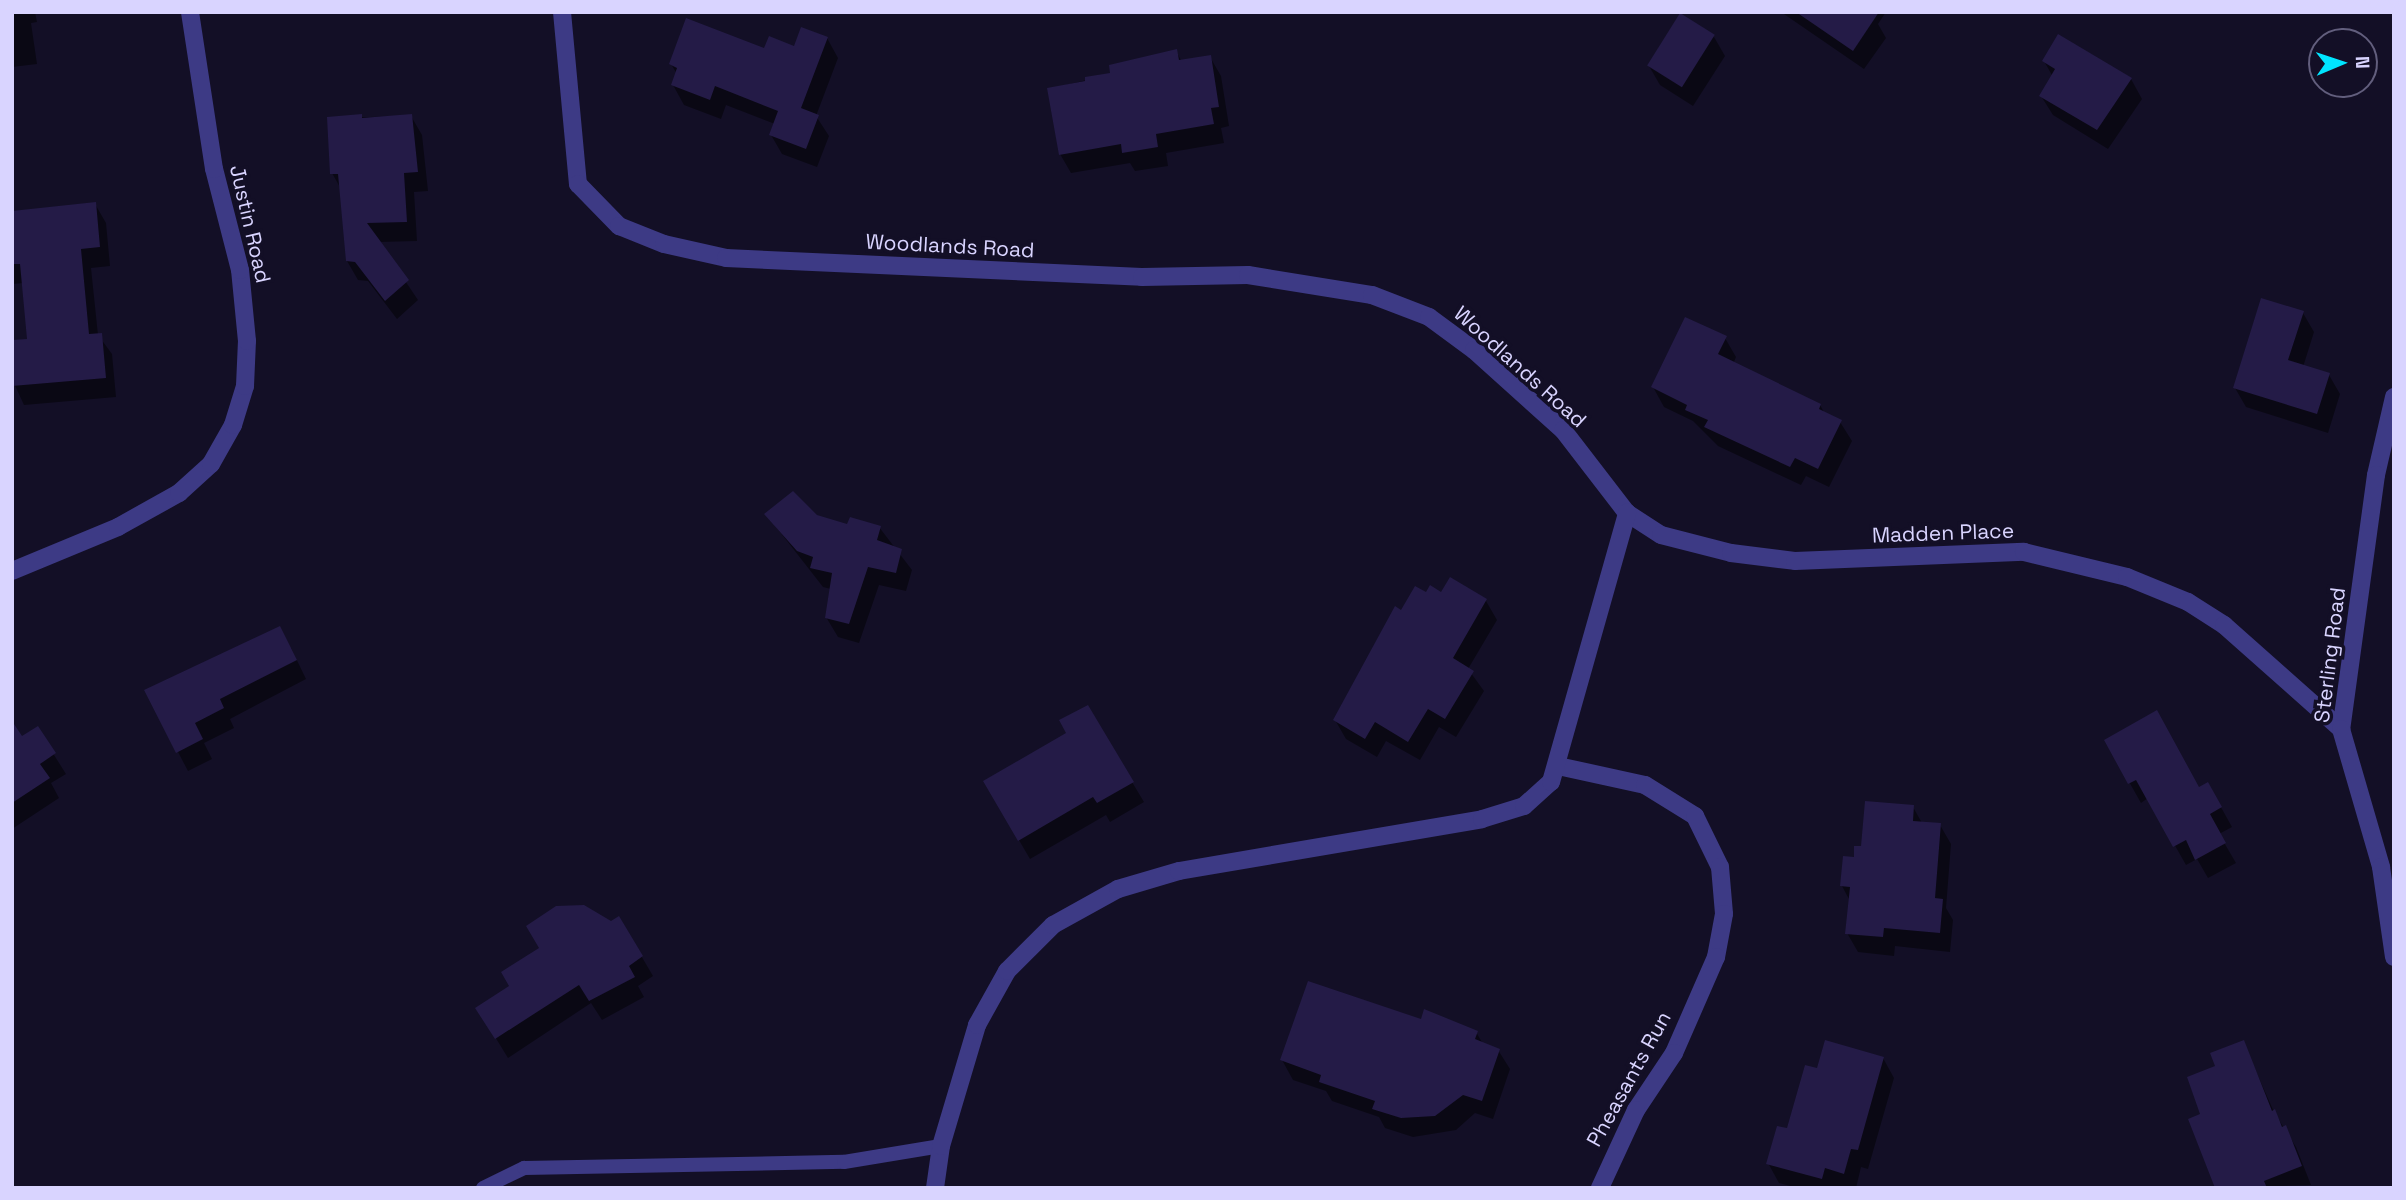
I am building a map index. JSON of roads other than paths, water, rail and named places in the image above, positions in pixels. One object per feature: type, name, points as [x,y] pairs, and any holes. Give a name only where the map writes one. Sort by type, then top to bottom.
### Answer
[{"type":"street","name":"Justin Road","points":[[12,571],[118,527],[179,493],[211,464],[233,425],[244,386],[247,341],[242,282],[214,169],[190,12]]},
{"type":"street","name":"Woodlands Road","points":[[562,12],[578,184],[619,226],[664,244],[726,258],[1142,277],[1248,275],[1372,295],[1429,317],[1474,350],[1563,430],[1627,513]]},
{"type":"street","name":"Sterling Road","points":[[2394,397],[2376,475],[2341,729],[2381,867],[2394,957]]},
{"type":"street","name":"Madden Place","points":[[1627,513],[1661,535],[1731,553],[1795,561],[2024,552],[2127,577],[2188,602],[2224,625],[2305,702],[2341,729]]},
{"type":"street","points":[[935,1188],[940,1146],[977,1024],[1007,971],[1053,925],[1118,889],[1179,871],[1482,819],[1524,806],[1550,782],[1558,766],[1627,513]]},
{"type":"street","name":"Pheasants Run","points":[[1558,766],[1645,785],[1695,816],[1720,867],[1724,914],[1716,957],[1674,1053],[1636,1110],[1600,1188]]},
{"type":"lane","points":[[483,1188],[524,1168],[844,1162],[940,1146]]}]
